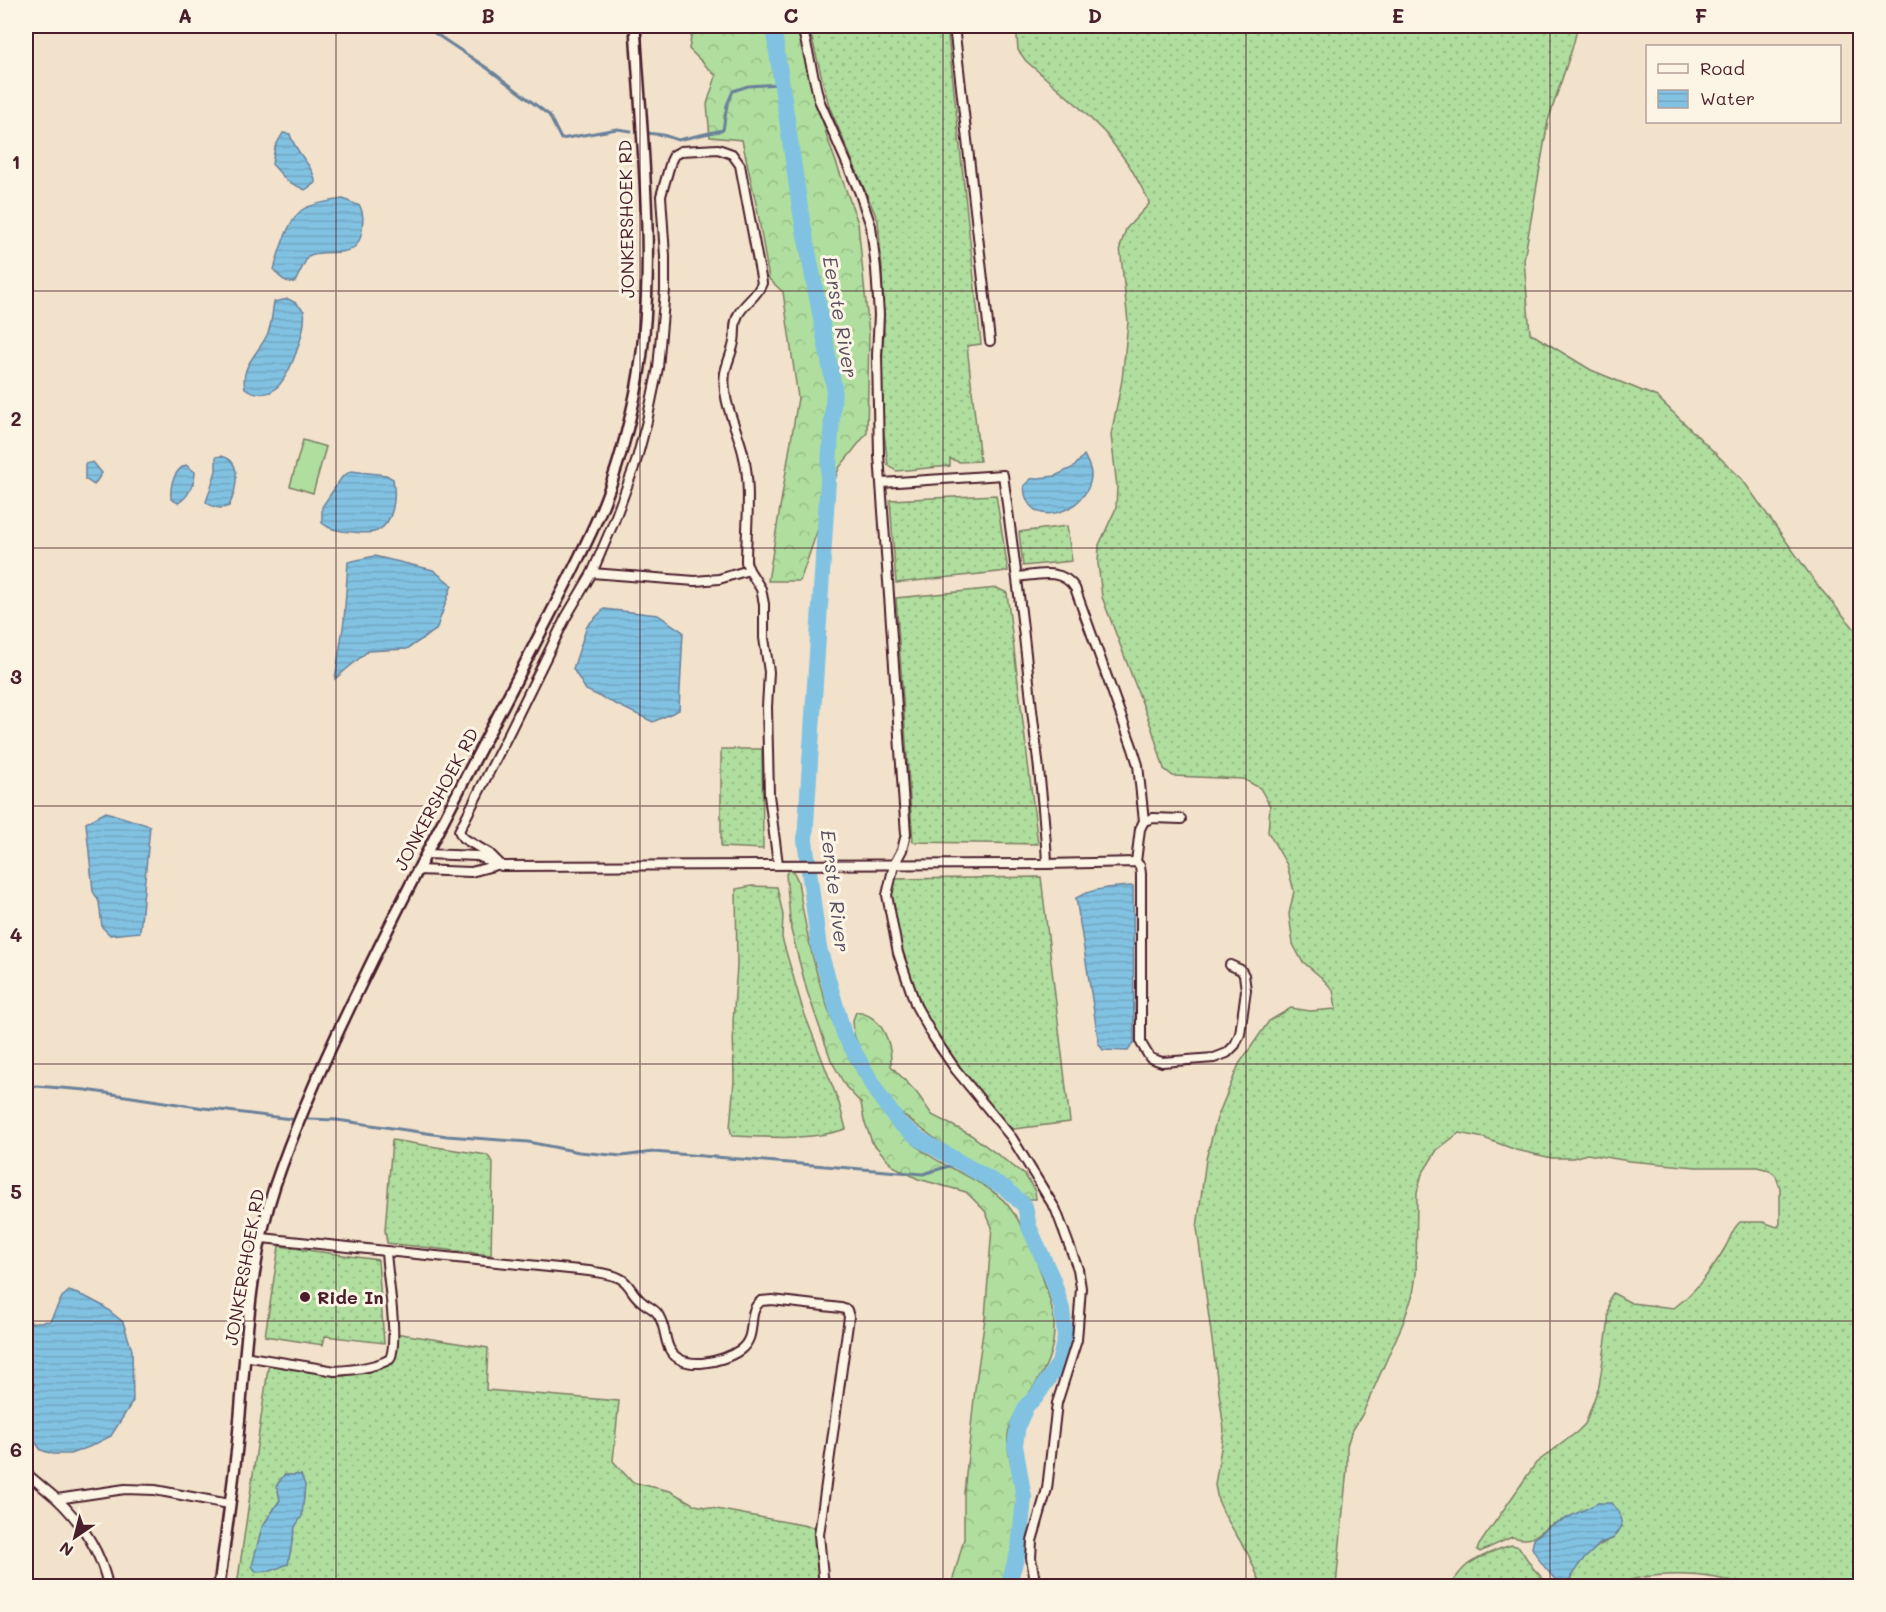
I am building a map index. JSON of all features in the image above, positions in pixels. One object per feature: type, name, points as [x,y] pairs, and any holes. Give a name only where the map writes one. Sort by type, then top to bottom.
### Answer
[{"type":"street","name":"JONKERSHOEK RD","points":[[219,1587],[237,1448],[244,1356],[262,1238],[274,1190],[301,1115],[328,1051],[417,870],[578,559],[600,513],[620,458],[634,402],[642,355],[647,278],[647,239],[635,26]]},
{"type":"street","points":[[802,26],[819,100],[859,191],[871,226],[876,270],[879,315],[877,414],[906,834],[902,850],[894,865],[887,902],[898,953],[916,1006],[934,1038],[956,1070],[1012,1138],[1056,1210],[1078,1269],[1081,1288],[1077,1340],[1057,1403],[1047,1489],[1032,1541],[1031,1558],[1035,1587]]},
{"type":"street","points":[[954,26],[990,341]]},
{"type":"street","points":[[499,865],[490,854],[463,838],[459,831],[566,617],[592,573],[617,515],[636,462],[658,368],[665,256],[661,190],[674,155],[681,151],[703,148],[726,151],[736,158],[740,165],[760,263],[761,288],[746,302],[736,320],[735,338],[724,380],[733,426],[743,453],[748,489],[746,562],[758,583],[764,604],[764,638],[769,672],[767,707],[769,795],[778,864]]},
{"type":"street","points":[[882,483],[1003,475],[1017,577],[1045,825],[1047,864]]},
{"type":"street","points":[[592,573],[695,581],[719,579],[749,570]]},
{"type":"street","points":[[1017,577],[1054,573],[1066,578],[1075,588],[1138,765],[1144,821],[1140,829],[1136,862]]},
{"type":"street","points":[[1144,821],[1153,818],[1181,819]]},
{"type":"street","points":[[426,854],[478,856],[499,865]]},
{"type":"street","points":[[417,870],[471,872],[499,865],[717,866],[1136,862],[1140,866],[1141,873],[1141,1043],[1150,1058],[1162,1062],[1202,1060],[1221,1056],[1232,1049],[1240,1034],[1246,979],[1241,970],[1230,965]]},
{"type":"street","points":[[262,1238],[589,1272],[619,1278],[641,1301],[658,1314],[672,1352],[684,1361],[692,1363],[707,1363],[741,1349],[751,1336],[753,1311],[761,1301],[772,1300],[847,1310],[849,1317],[819,1535],[824,1587]]},
{"type":"street","points":[[244,1356],[335,1371],[377,1364],[390,1359],[393,1351],[386,1251]]},
{"type":"street","points":[[26,1473],[57,1499],[88,1535],[99,1556],[108,1587]]},
{"type":"street","points":[[57,1499],[125,1489],[155,1490],[229,1504]]},
{"type":"green space","points":[[693,26],[796,26],[828,140],[858,223],[869,334],[867,433],[839,468],[800,581],[768,581],[798,398],[783,292],[769,279],[742,140],[710,137],[707,104],[716,76],[689,49]]},
{"type":"green space","points":[[947,26],[981,344],[967,346],[980,461],[960,462],[950,459],[950,466],[896,471],[888,465],[882,417],[884,331],[878,221],[829,106],[809,27]]},
{"type":"green space","points":[[1016,26],[1578,26],[1548,121],[1524,260],[1530,333],[1591,370],[1657,397],[1742,479],[1818,586],[1860,635],[1860,1586],[1741,1586],[1715,1578],[1660,1575],[1643,1577],[1617,1586],[1568,1586],[1578,1564],[1595,1549],[1614,1538],[1574,1516],[1551,1525],[1530,1538],[1512,1537],[1480,1552],[1477,1550],[1536,1463],[1585,1424],[1599,1386],[1608,1326],[1609,1299],[1613,1293],[1631,1303],[1674,1308],[1696,1288],[1709,1272],[1740,1222],[1763,1222],[1777,1227],[1780,1224],[1780,1188],[1776,1176],[1769,1170],[1757,1167],[1696,1167],[1629,1161],[1587,1154],[1573,1158],[1552,1158],[1459,1133],[1437,1150],[1422,1174],[1417,1192],[1416,1275],[1413,1294],[1403,1323],[1347,1446],[1336,1586],[1262,1586],[1248,1554],[1225,1516],[1215,1485],[1224,1430],[1197,1228],[1206,1159],[1217,1118],[1239,1064],[1269,1021],[1291,1008],[1310,1011],[1336,1009],[1333,990],[1302,961],[1293,944],[1289,914],[1294,891],[1287,865],[1268,832],[1270,806],[1260,788],[1243,779],[1173,776],[1164,769],[1152,729],[1102,597],[1098,563],[1099,545],[1116,508],[1117,487],[1111,435],[1122,380],[1128,322],[1120,247],[1126,229],[1149,204],[1129,165],[1105,133],[1076,104],[1026,61],[1018,50]]},
{"type":"green space","points":[[303,440],[326,447],[313,493],[290,486]]},
{"type":"green space","points":[[996,495],[1008,571],[896,583],[890,500]]},
{"type":"green space","points":[[1067,526],[1072,561],[1023,566],[1019,532]]},
{"type":"green space","points":[[997,588],[1007,593],[1038,844],[913,842],[896,598]]},
{"type":"green space","points":[[721,749],[762,749],[763,849],[721,847]]},
{"type":"green space","points":[[789,869],[798,881],[816,972],[823,994],[840,1038],[855,1068],[878,1101],[913,1143],[927,1154],[989,1189],[1007,1205],[1025,1233],[1045,1283],[1053,1314],[1053,1344],[1039,1379],[1018,1409],[1009,1429],[1009,1455],[1016,1489],[1017,1514],[1015,1539],[1002,1586],[951,1586],[964,1539],[964,1493],[985,1318],[992,1227],[985,1211],[966,1192],[918,1179],[893,1166],[872,1142],[861,1103],[846,1087],[831,1060],[807,991],[791,930],[786,874]]},
{"type":"green space","points":[[1041,877],[1070,1122],[1014,1129],[1009,1127],[961,1070],[926,1016],[905,961],[891,884],[895,879]]},
{"type":"green space","points":[[752,886],[777,887],[783,915],[782,938],[803,1010],[839,1103],[846,1129],[804,1137],[732,1136],[730,1128],[734,1081],[733,1022],[737,966],[736,889]]},
{"type":"green space","points":[[856,1012],[873,1018],[879,1024],[890,1048],[891,1066],[917,1093],[932,1115],[971,1135],[1025,1175],[1035,1191],[1036,1199],[1029,1199],[945,1146],[899,1112],[869,1069],[854,1035],[853,1020]]},
{"type":"green space","points":[[392,1140],[487,1155],[493,1162],[491,1255],[387,1243],[385,1230]]},
{"type":"green space","points":[[279,1246],[378,1260],[384,1343],[325,1336],[323,1345],[265,1336]]},
{"type":"green space","points":[[395,1333],[488,1348],[486,1390],[619,1401],[613,1461],[632,1482],[670,1491],[695,1505],[818,1528],[822,1586],[237,1586],[269,1362],[344,1376],[346,1373],[394,1361]],"holes":[[[284,1475],[301,1475],[304,1489],[303,1501],[294,1531],[288,1564],[262,1527],[280,1500],[277,1485]]]},
{"type":"green space","points":[[1512,1545],[1519,1547],[1533,1568],[1550,1586],[1448,1586],[1473,1561]]},
{"type":"water","points":[[283,133],[290,134],[314,177],[315,183],[305,190],[287,181],[272,164],[275,147]]},
{"type":"water","points":[[343,199],[360,206],[362,212],[362,230],[355,247],[341,252],[308,256],[295,282],[289,282],[278,275],[274,270],[278,255],[292,221],[297,215],[311,206]]},
{"type":"water","points":[[288,299],[304,311],[303,329],[292,364],[275,389],[264,393],[252,392],[245,388],[247,367],[269,331],[274,302]]},
{"type":"water","points":[[1084,455],[1091,477],[1080,500],[1057,513],[1035,510],[1027,501],[1024,486],[1031,479],[1055,476],[1074,467]]},
{"type":"water","points":[[221,456],[233,463],[236,485],[229,506],[220,508],[206,502],[216,471],[216,457]]},
{"type":"water","points":[[93,462],[102,473],[94,485],[85,479],[85,464]]},
{"type":"water","points":[[186,465],[195,472],[194,481],[188,494],[178,503],[171,499],[172,484],[175,475]]},
{"type":"water","points":[[351,471],[386,475],[393,479],[394,501],[391,515],[383,527],[377,531],[365,533],[340,531],[322,523],[322,507],[342,477]]},
{"type":"water","points":[[374,556],[433,570],[452,585],[436,630],[407,649],[368,651],[335,679],[344,621],[348,562]]},
{"type":"water","points":[[604,609],[658,615],[683,632],[679,710],[653,722],[586,690],[573,669],[587,626]]},
{"type":"water","points":[[106,812],[150,826],[140,932],[110,935],[102,927],[99,902],[93,891],[86,823]]},
{"type":"water","points":[[1133,886],[1134,1042],[1128,1051],[1103,1050],[1099,1044],[1076,898],[1096,890]]},
{"type":"water","points":[[69,1291],[103,1306],[123,1322],[132,1350],[133,1401],[111,1436],[70,1454],[53,1454],[41,1450],[31,1436],[27,1418],[34,1384],[26,1368],[26,1323],[50,1321],[62,1297]]},
{"type":"water","points":[[284,1475],[301,1475],[305,1485],[302,1516],[295,1527],[288,1564],[271,1571],[256,1572],[252,1566],[262,1527],[280,1500],[277,1485]]},
{"type":"water","points":[[1598,1503],[1611,1503],[1619,1511],[1622,1526],[1614,1538],[1601,1543],[1581,1562],[1571,1576],[1568,1586],[1562,1584],[1543,1565],[1532,1548],[1534,1539],[1550,1526]]},
{"type":"waterway","points":[[424,26],[487,68],[549,115],[561,139],[617,129],[631,131]]},
{"type":"waterway","name":"Eerste River","points":[[773,26],[801,214],[834,387],[805,840],[819,948],[844,1034],[880,1097],[899,1123],[921,1140],[1005,1188],[1025,1206],[1029,1227],[1053,1280],[1062,1309],[1065,1337],[1059,1363],[1036,1397],[1027,1405],[1018,1425],[1015,1445],[1024,1498],[1019,1549],[1008,1586]]},
{"type":"waterway","points":[[647,133],[678,140],[723,130],[727,105],[733,91],[748,86],[781,84]]},
{"type":"waterway","points":[[26,1088],[36,1086],[86,1090],[291,1119]]},
{"type":"waterway","points":[[308,1119],[337,1120],[447,1136],[528,1142],[579,1152],[622,1156],[653,1152],[923,1174],[959,1163]]},
{"type":"place","name":"Ride In","points":[[305,1297]]}]
